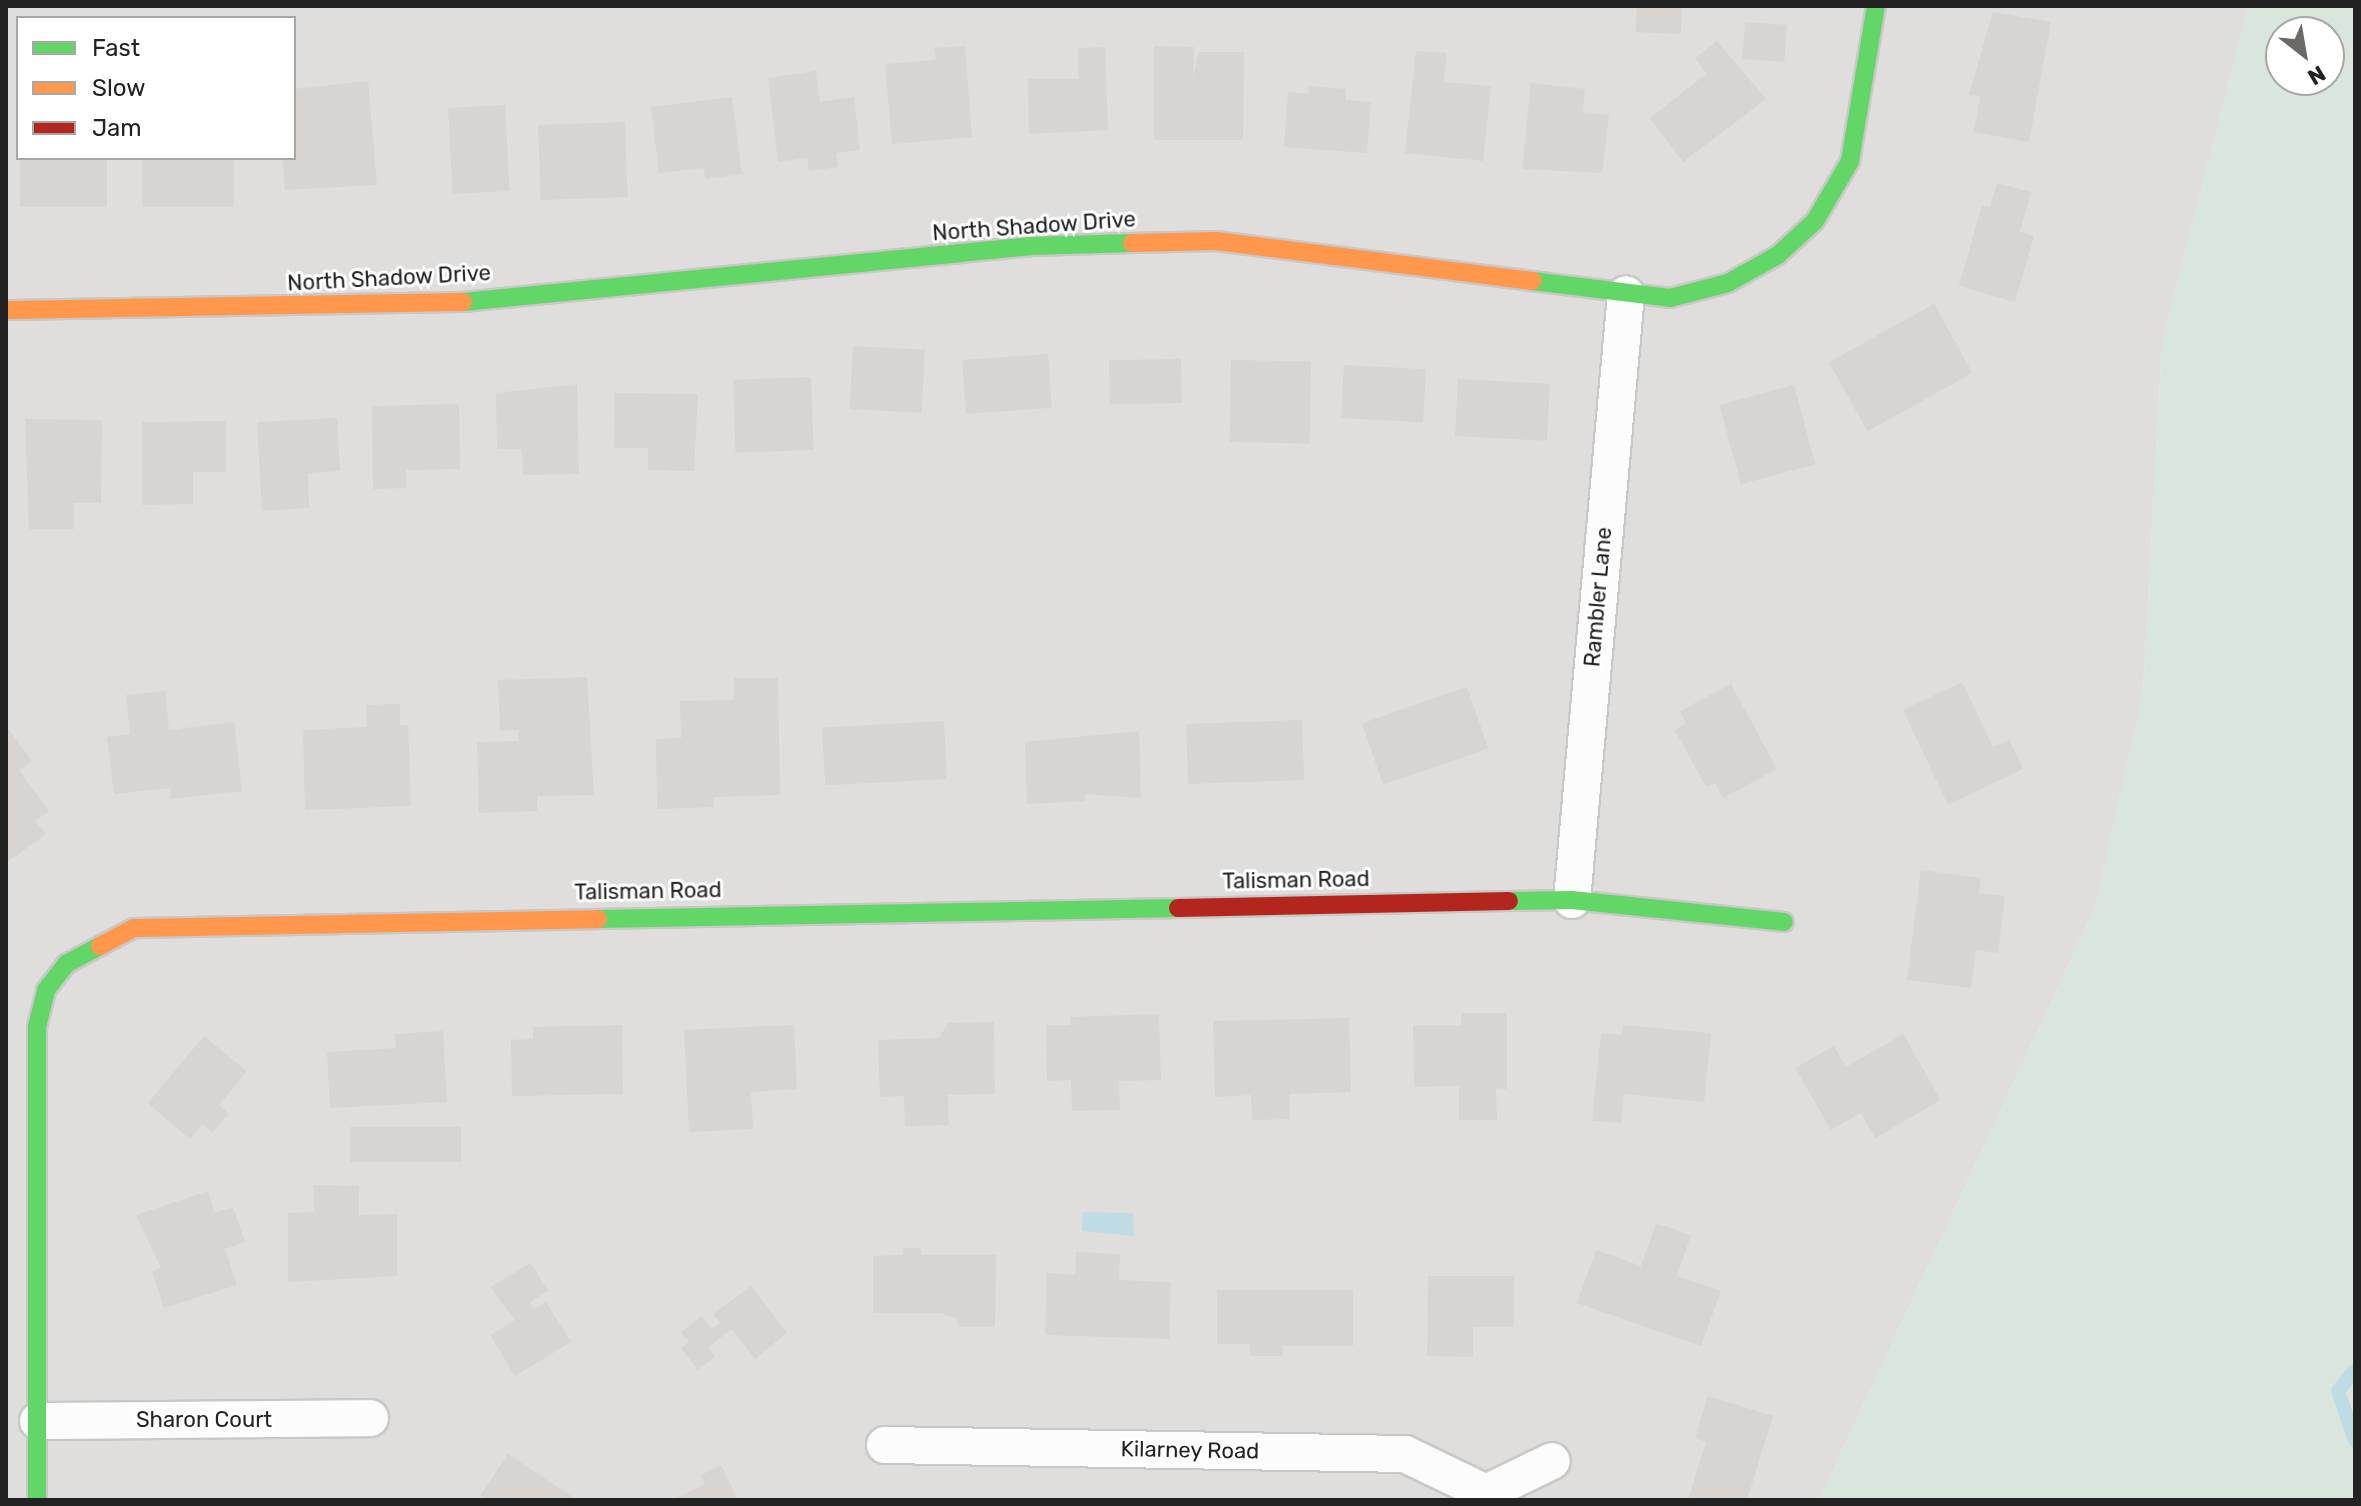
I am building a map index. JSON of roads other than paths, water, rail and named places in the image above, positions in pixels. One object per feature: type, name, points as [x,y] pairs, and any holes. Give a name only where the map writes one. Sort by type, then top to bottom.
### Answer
[{"type":"street","name":"North Shadow Drive","points":[[6,310],[449,303],[1032,246],[1216,241],[1670,298],[1728,283],[1778,255],[1815,221],[1850,161],[1876,6]]},
{"type":"street","name":"Rambler Lane","points":[[1572,900],[1626,294]]},
{"type":"street","name":"Talisman Road","points":[[37,1500],[37,1027],[46,990],[66,964],[134,928],[1572,900],[1784,922]]},
{"type":"street","name":"Sharon Court","points":[[38,1421],[370,1418]]},
{"type":"street","name":"Kilarney Road","points":[[885,1445],[1405,1454],[1486,1496],[1552,1461]]},
{"type":"water","points":[[1083,1212],[1133,1213],[1134,1236],[1082,1231]]},
{"type":"waterway","points":[[2353,1372],[2338,1391],[2355,1440]]}]
